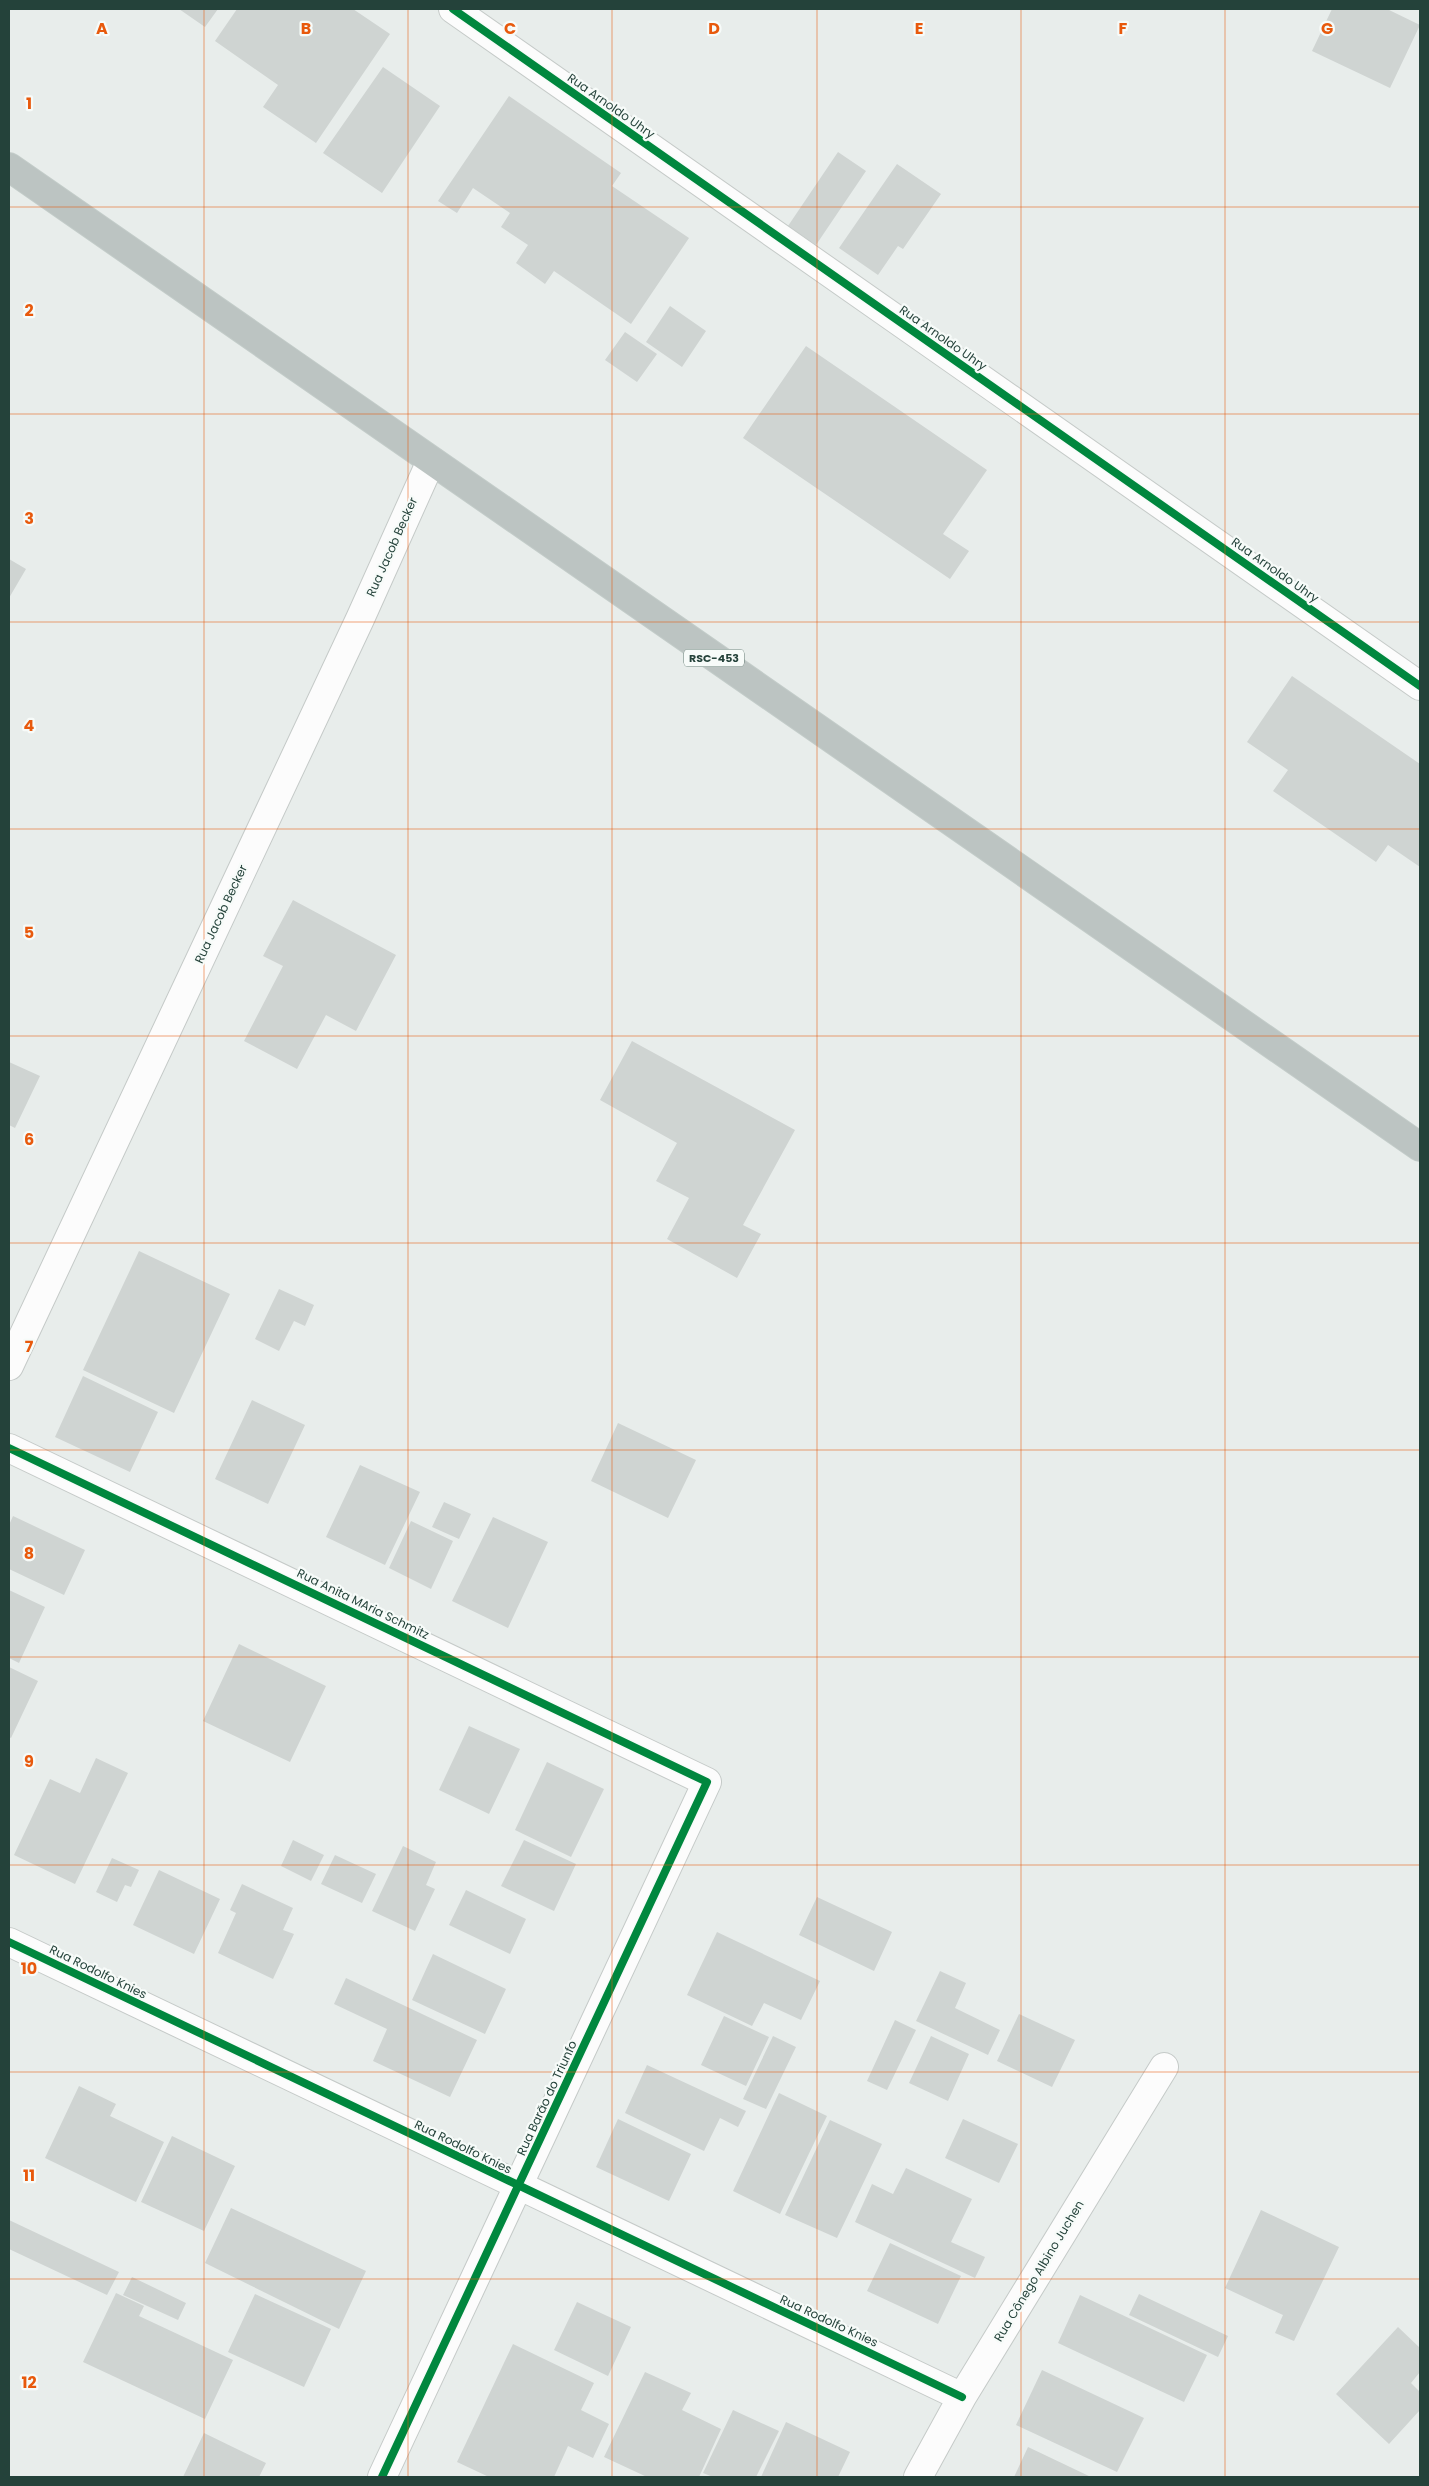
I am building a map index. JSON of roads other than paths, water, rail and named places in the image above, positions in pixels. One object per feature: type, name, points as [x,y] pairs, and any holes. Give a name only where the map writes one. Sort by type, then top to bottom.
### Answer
[{"type":"highway","name":"RSC-453","points":[[9,167],[1420,1147]]},
{"type":"street","name":"Rua Arnoldo Uhry","points":[[452,9],[1420,686]]},
{"type":"street","name":"Rua Jacob Becker","points":[[9,1366],[360,619],[430,461]]},
{"type":"street","name":"Rua Anita MAria Schmitz","points":[[9,1448],[707,1782]]},
{"type":"street","name":"Rua Barão do Triunfo","points":[[382,2477],[707,1782]]},
{"type":"street","name":"Rua Rodolfo Knies","points":[[9,1942],[962,2397]]},
{"type":"street","name":"Rua Cônego Albino Juchen","points":[[918,2477],[962,2397],[1164,2067]]}]
